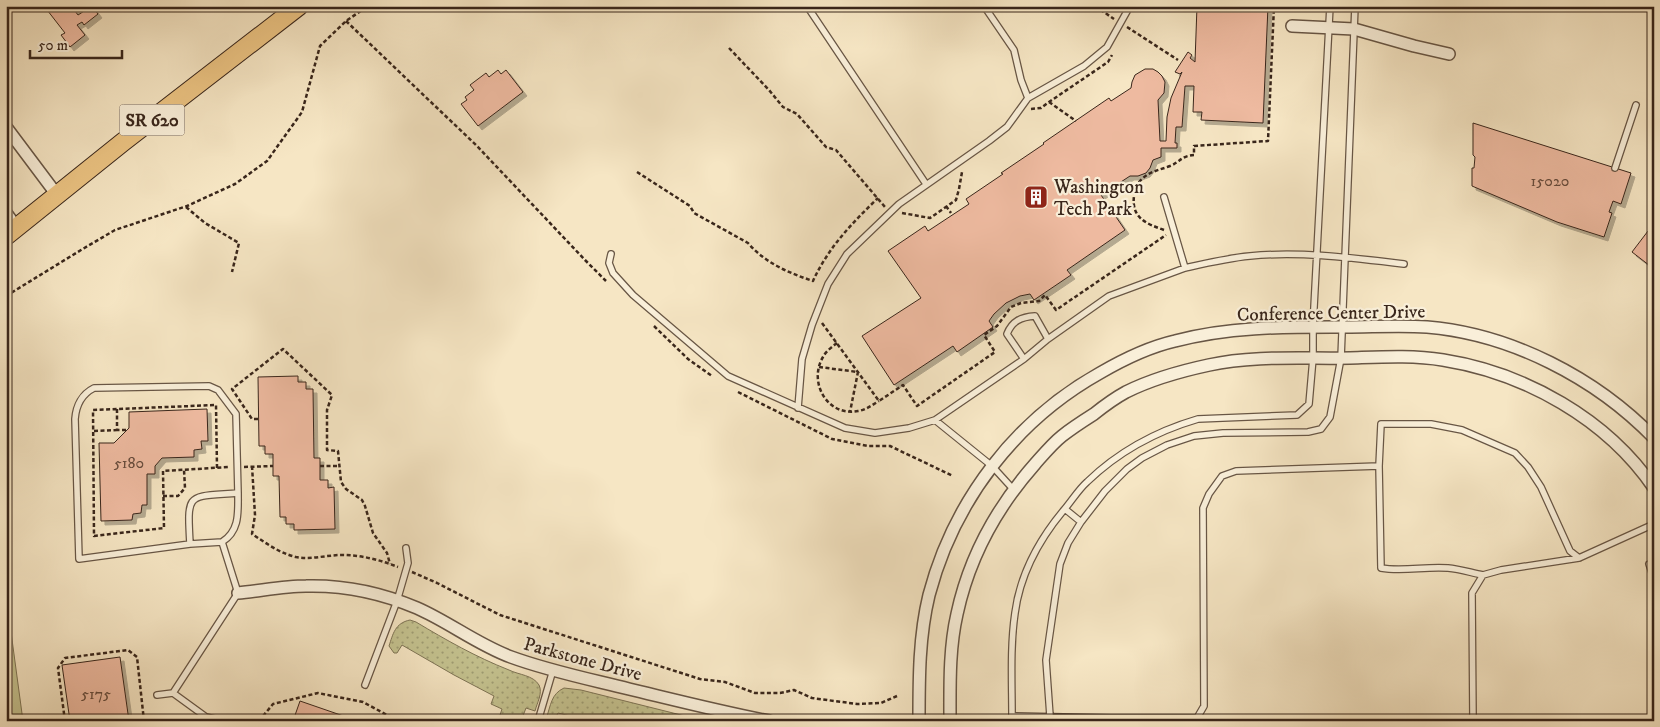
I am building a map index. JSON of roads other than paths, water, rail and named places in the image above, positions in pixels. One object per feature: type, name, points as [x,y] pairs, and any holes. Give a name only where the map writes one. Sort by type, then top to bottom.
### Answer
[{"type":"main road","name":"SR 620","points":[[11,232],[123,142],[299,6]]},
{"type":"street","points":[[1292,26],[1354,29],[1449,54]]},
{"type":"street","points":[[6,127],[57,195]]},
{"type":"street","points":[[6,213],[11,232]]},
{"type":"street","name":"Conference Center Drive","points":[[918,721],[922,627],[929,594],[957,521],[974,491],[992,466],[1025,429],[1058,399],[1117,363],[1144,351],[1171,342],[1223,331],[1256,327],[1426,327],[1458,331],[1516,348],[1568,372],[1589,384],[1640,424],[1654,438]]},
{"type":"street","points":[[950,721],[952,644],[963,590],[972,563],[988,531],[1013,489],[1061,436],[1125,392],[1176,373],[1212,364],[1266,359],[1413,357],[1443,360],[1504,376],[1552,398],[1598,428],[1626,454],[1654,488]]},
{"type":"street","name":"Parkstone Drive","points":[[238,593],[304,586],[334,587],[362,591],[397,600],[418,608],[510,657],[553,670],[769,721]]},
{"type":"lane","points":[[807,6],[926,184]]},
{"type":"lane","points":[[984,6],[1014,50],[1021,80],[1028,98]]},
{"type":"lane","points":[[798,408],[802,359],[812,325],[828,284],[847,254],[890,212],[1007,127],[1028,98],[1084,66],[1107,47],[1130,6]]},
{"type":"lane","points":[[1330,6],[1313,326],[1313,358],[1309,404],[1297,415],[1198,418],[1183,423],[1139,443],[1120,455],[1086,482],[1047,530],[1021,585],[1015,613],[1012,648],[1012,718],[1050,716],[1197,718],[1204,706],[1203,508],[1209,494],[1222,476],[1236,471],[1379,466]]},
{"type":"lane","points":[[1050,716],[1046,660],[1060,564],[1068,543],[1081,522],[1105,491],[1142,458],[1194,436],[1223,433],[1308,432],[1321,429],[1330,417],[1341,358],[1355,6]]},
{"type":"lane","points":[[1615,168],[1636,105]]},
{"type":"lane","points":[[1164,197],[1185,268]]},
{"type":"lane","points":[[611,254],[609,263],[613,273],[633,295],[728,376],[845,428],[875,433],[909,428],[935,420],[1109,296],[1185,268],[1251,256],[1344,256],[1404,264]]},
{"type":"lane","points":[[1024,358],[1007,334],[1011,325],[1028,316],[1035,316],[1048,339]]},
{"type":"lane","points":[[208,386],[218,390],[236,414],[238,493],[237,523],[231,534],[222,542],[190,544],[79,559],[75,419],[83,397],[94,388],[208,386]]},
{"type":"lane","points":[[935,420],[992,466],[1013,489]]},
{"type":"lane","points":[[1579,558],[1570,551],[1541,487],[1528,467],[1515,453],[1462,430],[1431,424],[1381,424],[1379,466],[1381,568],[1392,570],[1448,568],[1483,575],[1501,570],[1579,558],[1654,524]]},
{"type":"lane","points":[[190,544],[188,512],[194,499],[200,496],[238,493]]},
{"type":"lane","points":[[1065,510],[1081,522]]},
{"type":"lane","points":[[173,693],[238,593],[222,542]]},
{"type":"lane","points":[[366,685],[406,570],[408,556],[406,548]]},
{"type":"lane","points":[[1649,564],[1654,579]]},
{"type":"lane","points":[[1473,721],[1472,593],[1483,575]]},
{"type":"lane","points":[[538,721],[553,670]]},
{"type":"lane","points":[[157,695],[173,693],[206,717],[223,721]]},
{"type":"place","name":"Washington Tech Park","points":[[1036,197]]}]
